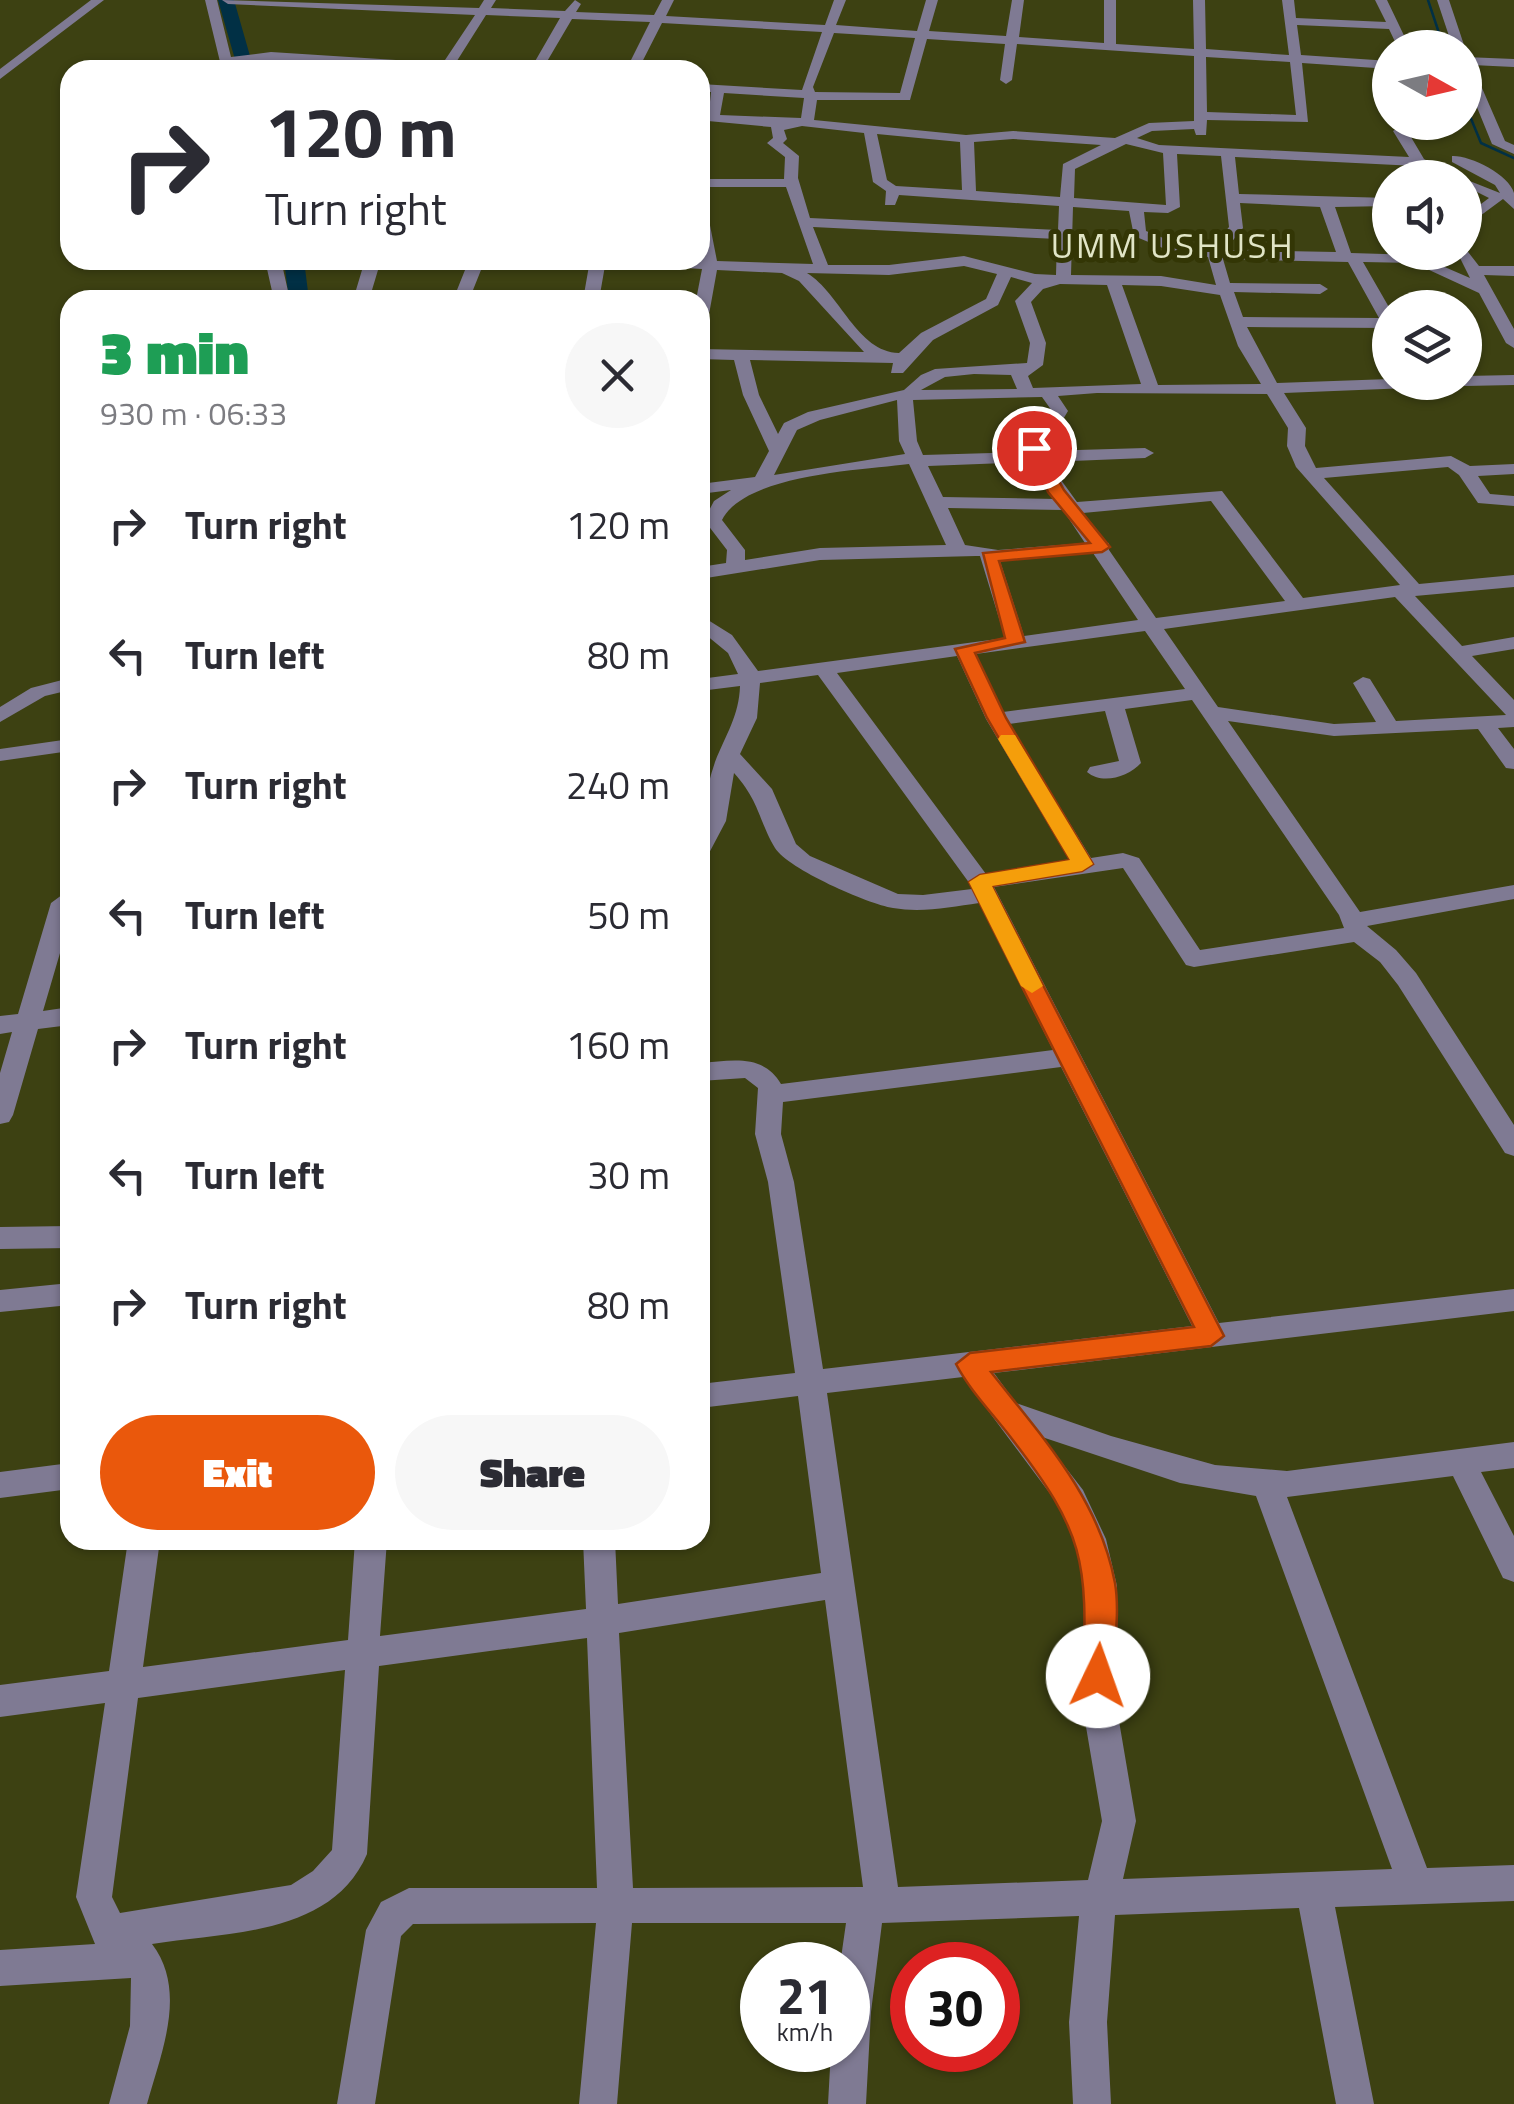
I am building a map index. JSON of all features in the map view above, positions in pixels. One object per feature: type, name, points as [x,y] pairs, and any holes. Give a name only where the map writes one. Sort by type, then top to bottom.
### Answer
[{"type":"street","points":[[0,75],[98,0]]},
{"type":"street","points":[[211,0],[225,60]]},
{"type":"street","points":[[228,0],[486,5],[658,20],[746,17],[829,29],[1372,64]]},
{"type":"street","points":[[542,60],[578,0]]},
{"type":"street","points":[[637,60],[668,0]]},
{"type":"street","points":[[803,124],[809,95],[806,87],[840,0]]},
{"type":"street","points":[[710,89],[904,98],[932,0]]},
{"type":"street","points":[[1006,80],[1018,0]]},
{"type":"street","points":[[1110,0],[1110,48]]},
{"type":"street","points":[[1199,0],[1199,120],[1204,152]]},
{"type":"street","points":[[1063,278],[1070,165],[1153,126],[1199,120],[1303,119],[1288,0]]},
{"type":"street","points":[[1380,0],[1396,30]]},
{"type":"street","points":[[1443,0],[1454,30]]},
{"type":"street","points":[[452,60],[486,5]]},
{"type":"street","points":[[1292,21],[1394,26]]},
{"type":"street","points":[[251,60],[271,56],[304,60]]},
{"type":"street","points":[[1482,62],[1514,63]]},
{"type":"street","points":[[718,89],[713,118],[966,139],[1017,135],[1117,140],[1170,150],[1308,156]]},
{"type":"street","points":[[1482,102],[1500,144],[1514,150]]},
{"type":"street","points":[[803,124],[777,128],[780,139],[774,143],[792,156],[787,166],[790,183],[822,267]]},
{"type":"street","points":[[1305,126],[1308,156],[1336,184],[1372,197]]},
{"type":"street","points":[[870,131],[880,182],[893,190],[1136,207],[1173,207],[1170,150]]},
{"type":"street","points":[[966,139],[969,195]]},
{"type":"street","points":[[1216,254],[1236,228],[1228,153]]},
{"type":"street","points":[[1457,158],[1501,182],[1507,201]]},
{"type":"street","points":[[1235,198],[1336,184],[1372,174]]},
{"type":"street","points":[[710,183],[790,183]]},
{"type":"street","points":[[1336,184],[1349,257],[1372,294]]},
{"type":"street","points":[[1482,188],[1507,201]]},
{"type":"street","points":[[885,224],[893,190]]},
{"type":"street","points":[[1482,214],[1507,201]]},
{"type":"street","points":[[1136,207],[1141,235],[1182,250],[1372,256]]},
{"type":"street","points":[[808,222],[1064,235]]},
{"type":"street","points":[[1216,254],[1237,322],[1297,428],[1298,453],[1311,474],[1514,712]]},
{"type":"street","points":[[1316,256],[1328,320]]},
{"type":"street","points":[[710,262],[773,268],[894,270],[964,262],[1028,278],[1112,278],[1225,289],[1320,289]]},
{"type":"street","points":[[773,268],[819,284],[857,341],[883,357]]},
{"type":"street","points":[[1444,270],[1483,289]]},
{"type":"street","points":[[1473,270],[1514,272]]},
{"type":"street","points":[[1473,270],[1514,343]]},
{"type":"street","points":[[958,550],[915,460],[902,394],[894,379],[904,358],[941,325],[993,302],[1006,271]]},
{"type":"street","points":[[902,394],[923,379],[944,371],[1023,370],[1035,364],[1038,352],[1023,301],[1038,286],[1063,278]]},
{"type":"street","points":[[1112,278],[1151,389]]},
{"type":"street","points":[[1237,322],[1372,322]]},
{"type":"street","points":[[710,354],[904,358]]},
{"type":"street","points":[[742,355],[751,395],[777,451]]},
{"type":"street","points":[[1023,370],[1020,376],[1027,393]]},
{"type":"street","points":[[1482,381],[1514,380]]},
{"type":"street","points":[[735,565],[736,550],[714,523],[712,513],[762,481],[786,431],[805,419],[902,394],[1372,384]]},
{"type":"street","points":[[1048,391],[1060,411],[1056,423],[1035,446],[1036,456],[1056,492],[1072,506],[1102,547],[1356,927],[1398,967],[1514,1146]]},
{"type":"street","points":[[710,488],[915,460],[1145,453]]},
{"type":"street","points":[[1311,474],[1452,461],[1466,471],[1484,500],[1514,501]]},
{"type":"street","points":[[1466,471],[1514,469]]},
{"type":"street","points":[[934,502],[1072,506],[1216,495],[1298,605]]},
{"type":"street","points":[[710,571],[820,554],[958,550],[993,554],[1102,547]]},
{"type":"street","points":[[993,554],[990,561],[1016,642]]},
{"type":"street","points":[[710,684],[1407,590],[1514,581]]},
{"type":"street","points":[[710,629],[735,644],[749,678],[746,720],[710,800]]},
{"type":"street","points":[[1460,652],[1504,645],[1514,666]]},
{"type":"street","points":[[964,649],[996,718],[1082,864]]},
{"type":"street","points":[[823,668],[983,888],[1211,1336]]},
{"type":"street","points":[[0,716],[60,678]]},
{"type":"street","points":[[1363,684],[1390,727]]},
{"type":"street","points":[[46,689],[60,686]]},
{"type":"street","points":[[996,718],[1199,693]]},
{"type":"street","points":[[1098,772],[1121,770],[1130,763],[1113,704]]},
{"type":"street","points":[[1214,713],[1312,728],[1514,721]]},
{"type":"street","points":[[1483,722],[1514,763]]},
{"type":"street","points":[[0,755],[60,747]]},
{"type":"street","points":[[730,754],[764,794],[786,847],[802,861],[894,901],[923,903],[1113,858],[1131,863],[1194,959],[1514,892]]},
{"type":"street","points":[[710,806],[715,826],[710,834]]},
{"type":"street","points":[[0,1115],[60,914]]},
{"type":"street","points":[[0,1025],[60,1017]]},
{"type":"street","points":[[771,1094],[1069,1057]]},
{"type":"street","points":[[710,1072],[754,1070],[767,1079],[771,1094],[768,1134],[780,1182],[839,1584],[874,1905],[852,2012],[847,2104]]},
{"type":"street","points":[[0,1238],[60,1237]]},
{"type":"street","points":[[0,1302],[60,1295]]},
{"type":"street","points":[[710,1395],[1514,1300]]},
{"type":"street","points":[[970,1364],[1072,1499],[1097,1562],[1102,1610],[1101,1715],[1119,1809],[1117,1833],[1098,1896],[1088,2022],[1092,2104]]},
{"type":"street","points":[[1007,1412],[1184,1471],[1267,1484],[1514,1456]]},
{"type":"street","points":[[1461,1462],[1514,1568]]},
{"type":"street","points":[[0,1486],[60,1477]]},
{"type":"street","points":[[1267,1484],[1415,1884]]},
{"type":"street","points":[[128,2104],[152,2004],[142,1960],[109,1933],[101,1922],[94,1897],[143,1550]]},
{"type":"street","points":[[109,1933],[294,1903],[317,1892],[336,1874],[349,1854],[371,1550]]},
{"type":"street","points":[[598,2104],[616,1906],[599,1550]]},
{"type":"street","points":[[0,1701],[603,1621],[839,1584]]},
{"type":"street","points":[[356,2104],[384,1930],[401,1909],[417,1905],[874,1905],[1514,1882]]},
{"type":"street","points":[[1314,1888],[1355,2104]]},
{"type":"street","points":[[0,1968],[142,1960]]},
{"type":"waterway","points":[[226,0],[243,60]]},
{"type":"waterway","points":[[1428,0],[1438,30]]},
{"type":"waterway","points":[[1480,140],[1514,158]]},
{"type":"waterway","points":[[295,270],[298,290]]},
{"type":"slow traffic","points":[[1008,739],[1082,864],[980,882],[1032,986]]},
{"type":"district","name":"UMM USHUSH","points":[[1173,245]]},
{"type":"route","points":[[1034,448],[1056,492],[1074,508],[1102,547],[1000,552],[989,556],[1016,642],[964,649],[996,718],[1082,864],[980,882],[1211,1336],[970,1364],[1061,1480],[1082,1519],[1101,1586],[1098,1676]]}]
